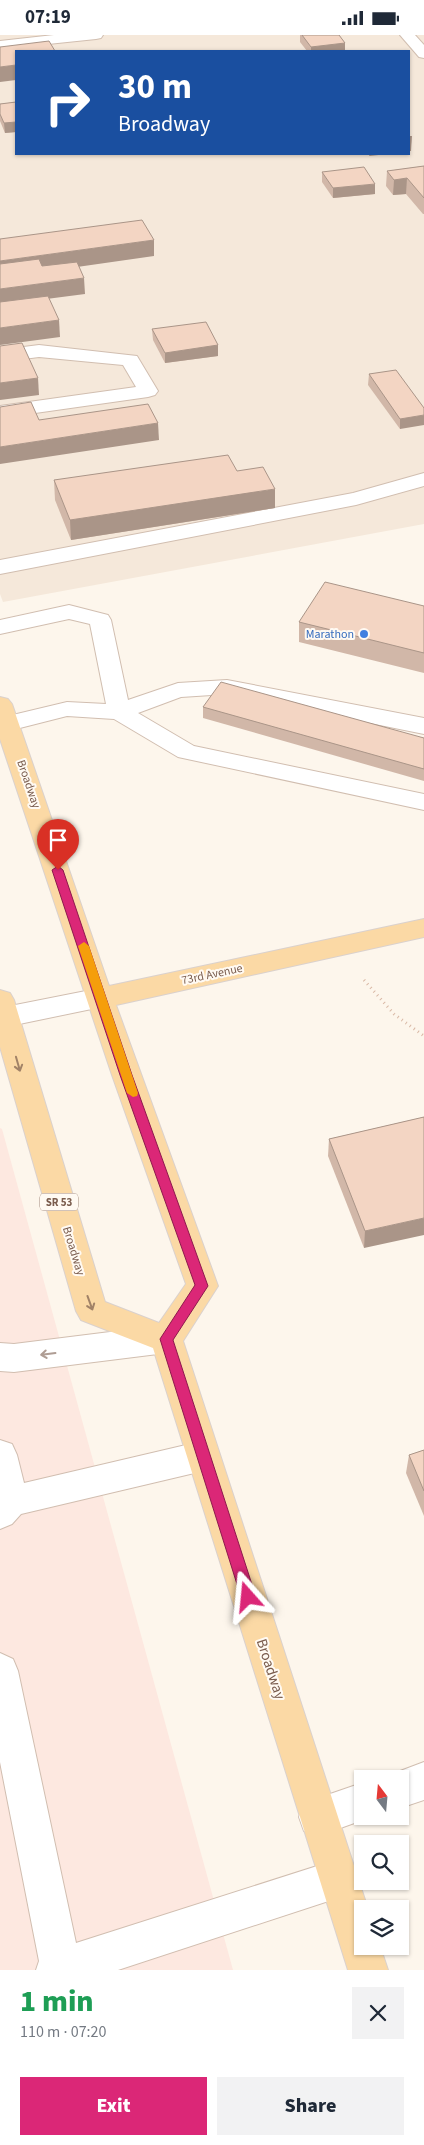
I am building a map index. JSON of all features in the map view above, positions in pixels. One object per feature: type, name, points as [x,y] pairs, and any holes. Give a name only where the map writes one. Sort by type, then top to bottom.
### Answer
[{"type":"main road","name":"Broadway","points":[[4,713],[126,1075],[202,1286],[166,1339]]},
{"type":"main road","name":"73rd Avenue","points":[[101,998],[424,928]]},
{"type":"main road","name":"Broadway","points":[[2,1012],[92,1311],[166,1339]]},
{"type":"main road","name":"Broadway","points":[[166,1339],[368,1970]]},
{"type":"street","points":[[0,45],[96,35]]},
{"type":"street","points":[[407,35],[424,53]]},
{"type":"street","points":[[0,355],[39,351],[130,360],[148,391],[0,412]]},
{"type":"street","points":[[0,567],[356,499],[424,479]]},
{"type":"street","points":[[0,627],[70,612],[100,620],[119,712],[187,752],[424,802]]},
{"type":"street","points":[[4,713],[67,709],[119,712],[178,690],[228,687],[424,726]]},
{"type":"street","name":"73rd Avenue","points":[[2,1012],[101,998]]},
{"type":"street","points":[[0,1357],[14,1359],[166,1339]]},
{"type":"street","points":[[0,1455],[5,1507],[203,1456]]},
{"type":"street","points":[[0,1671],[58,1969],[339,1879]]},
{"type":"street","points":[[409,1786],[424,1781]]},
{"type":"street","points":[[318,1817],[354,1805]]},
{"type":"path","points":[[335,947],[394,1013],[424,1035]]},
{"type":"shaded area","points":[[0,35],[424,35],[424,524],[3,602],[0,594]]},
{"type":"shaded area","points":[[0,1128],[2,1129],[233,1970],[0,1970]]},
{"type":"building","points":[[302,35],[339,35],[345,43],[311,47]]},
{"type":"building","points":[[49,41],[54,50],[15,50],[15,65],[0,67],[0,47]]},
{"type":"building","points":[[15,102],[15,122],[4,123],[0,114],[0,104]]},
{"type":"building","points":[[424,166],[424,198],[407,178],[394,180],[387,171]]},
{"type":"building","points":[[364,167],[375,184],[333,188],[322,172]]},
{"type":"building","points":[[142,220],[154,240],[0,261],[0,239]]},
{"type":"building","points":[[39,259],[42,266],[77,262],[84,278],[0,289],[0,264]]},
{"type":"building","points":[[48,296],[59,320],[0,328],[0,302]]},
{"type":"building","points":[[206,322],[218,345],[165,353],[152,329]]},
{"type":"building","points":[[22,343],[38,378],[0,383],[0,346]]},
{"type":"building","points":[[396,370],[424,408],[424,415],[400,419],[369,374]]},
{"type":"building","points":[[31,402],[39,420],[148,404],[158,423],[0,447],[0,407]]},
{"type":"building","points":[[228,455],[237,471],[263,467],[275,489],[70,520],[54,480]]},
{"type":"building","points":[[325,582],[424,606],[424,653],[299,622]]},
{"type":"building","points":[[221,682],[424,738],[424,769],[203,707]]},
{"type":"building","points":[[424,1117],[424,1218],[365,1231],[329,1139]]},
{"type":"building","points":[[424,1450],[424,1491],[409,1455]]},
{"type":"slow traffic","points":[[84,946],[133,1093]]},
{"type":"place","name":"Marathon","points":[[364,634]]},
{"type":"route","points":[[58,870],[126,1075],[202,1286],[166,1339],[248,1597]]}]
